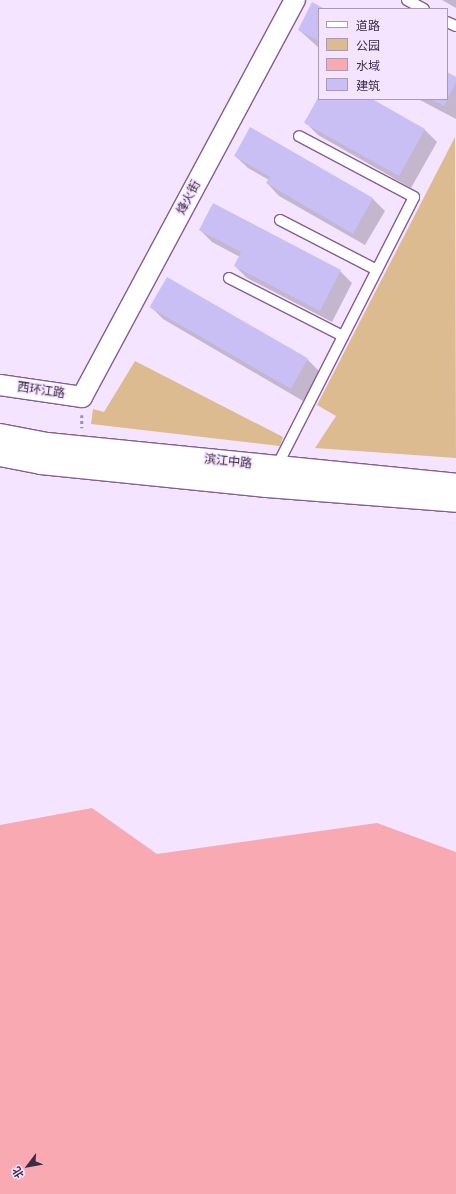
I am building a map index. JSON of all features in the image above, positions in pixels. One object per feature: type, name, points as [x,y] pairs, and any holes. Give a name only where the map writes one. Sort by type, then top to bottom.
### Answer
[{"type":"main road","name":"滨江中路","points":[[0,435],[83,448],[456,485]]},
{"type":"main road","name":"滨江中路","points":[[0,455],[41,463],[267,486],[456,501]]},
{"type":"street","name":"烽火街","points":[[82,397],[295,0]]},
{"type":"street","name":"西环江路","points":[[0,385],[82,397]]},
{"type":"lane","points":[[407,0],[422,8]]},
{"type":"lane","points":[[267,486],[414,197],[299,136]]},
{"type":"lane","points":[[280,220],[377,270]]},
{"type":"lane","points":[[229,278],[343,336]]},
{"type":"path","points":[[82,397],[83,448]]},
{"type":"green space","points":[[455,137],[456,458],[315,448],[336,416],[317,405]]},
{"type":"green space","points":[[135,361],[283,437],[280,446],[91,424],[93,409],[104,412]]},
{"type":"water","points":[[92,808],[157,854],[377,823],[456,852],[456,1194],[0,1194],[0,825]]},
{"type":"building","points":[[312,2],[323,8],[318,8],[318,40],[298,30]]},
{"type":"building","points":[[448,73],[456,77],[456,82],[448,98]]},
{"type":"building","points":[[318,98],[318,100],[374,100],[425,129],[399,176],[304,123]]},
{"type":"building","points":[[433,100],[447,100],[444,106]]},
{"type":"building","points":[[250,127],[373,198],[353,234],[266,183],[270,177],[234,156]]},
{"type":"building","points":[[213,203],[341,270],[320,311],[234,266],[241,252],[199,230]]},
{"type":"building","points":[[167,277],[308,358],[291,389],[150,307]]}]
